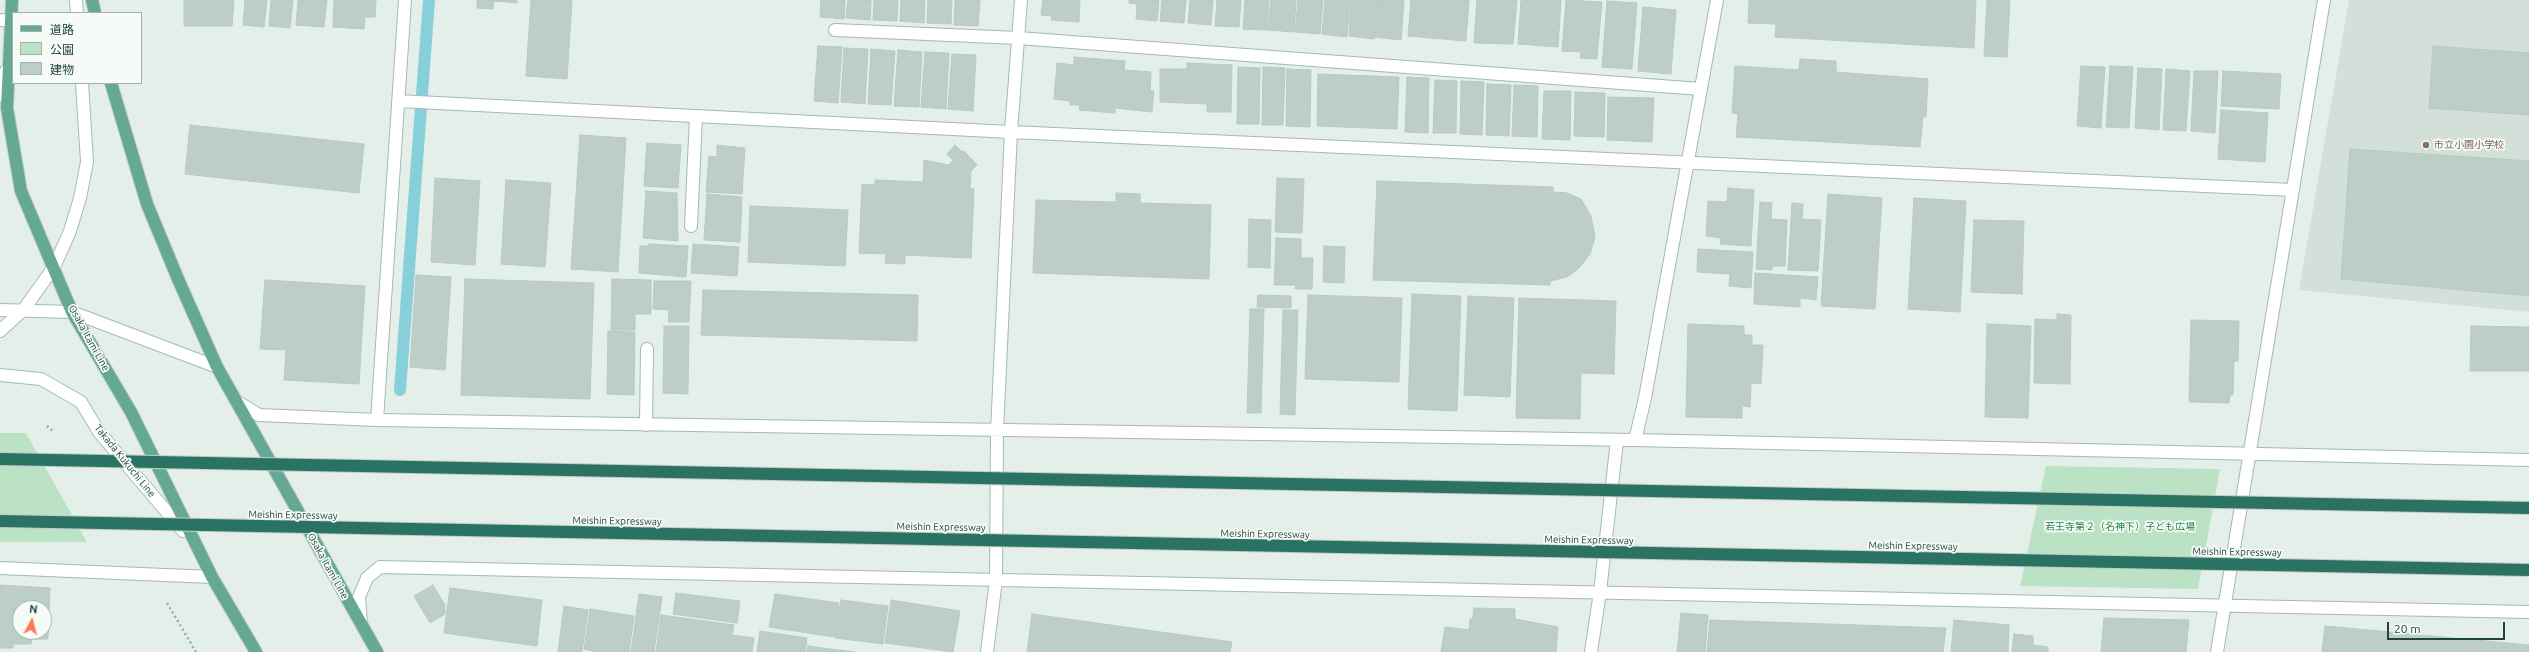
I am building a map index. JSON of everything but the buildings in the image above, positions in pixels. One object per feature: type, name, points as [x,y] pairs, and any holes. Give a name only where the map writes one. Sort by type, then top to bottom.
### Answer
[{"type":"highway","points":[[0,459],[2529,508]]},
{"type":"highway","name":"Meishin Expressway","points":[[0,521],[2529,570]]},
{"type":"main road","name":"Osaka Itami Line","points":[[12,0],[5,20],[9,58],[7,108],[21,191],[47,256],[54,267],[72,312],[131,412],[212,577],[256,652]]},
{"type":"main road","points":[[92,0],[95,12]]},
{"type":"main road","name":"Osaka Itami Line","points":[[111,84],[148,204],[178,279],[217,367],[362,628],[377,652]]},
{"type":"street","points":[[76,0],[77,12]]},
{"type":"street","points":[[377,420],[405,0]]},
{"type":"street","points":[[987,652],[996,580],[997,431],[1011,132],[1021,0]]},
{"type":"street","points":[[1635,440],[1645,398],[1717,0]]},
{"type":"street","points":[[2217,652],[2324,0]]},
{"type":"street","points":[[835,30],[1018,38],[1701,89]]},
{"type":"street","points":[[0,95],[9,58]]},
{"type":"street","points":[[0,331],[24,309],[54,267],[74,218],[86,162],[82,84]]},
{"type":"street","points":[[398,101],[1011,132],[2293,190]]},
{"type":"street","points":[[691,226],[696,116]]},
{"type":"street","points":[[0,310],[24,309],[72,312],[217,367]]},
{"type":"street","points":[[646,425],[647,349]]},
{"type":"street","name":"Takada Kukuchi Line","points":[[0,376],[41,380],[81,402],[99,432],[197,547]]},
{"type":"street","points":[[236,401],[259,415],[377,420],[1635,440],[2529,460]]},
{"type":"street","points":[[1591,652],[1600,592],[1617,440]]},
{"type":"street","points":[[362,628],[359,597],[367,578],[380,567],[1600,592],[2225,607],[2529,612]]},
{"type":"street","points":[[0,568],[212,577]]},
{"type":"shaded area","name":"市立小園小学校","points":[[2349,0],[2529,0],[2529,312],[2299,290]]},
{"type":"green space","points":[[0,433],[26,433],[87,542],[0,542]]},
{"type":"green space","name":"若王寺第２（名神下）子ども広場","points":[[2046,466],[2220,469],[2198,589],[2020,586]]},
{"type":"waterway","points":[[400,390],[429,0]]},
{"type":"place","name":"市立小園小学校","points":[[2426,145]]}]
